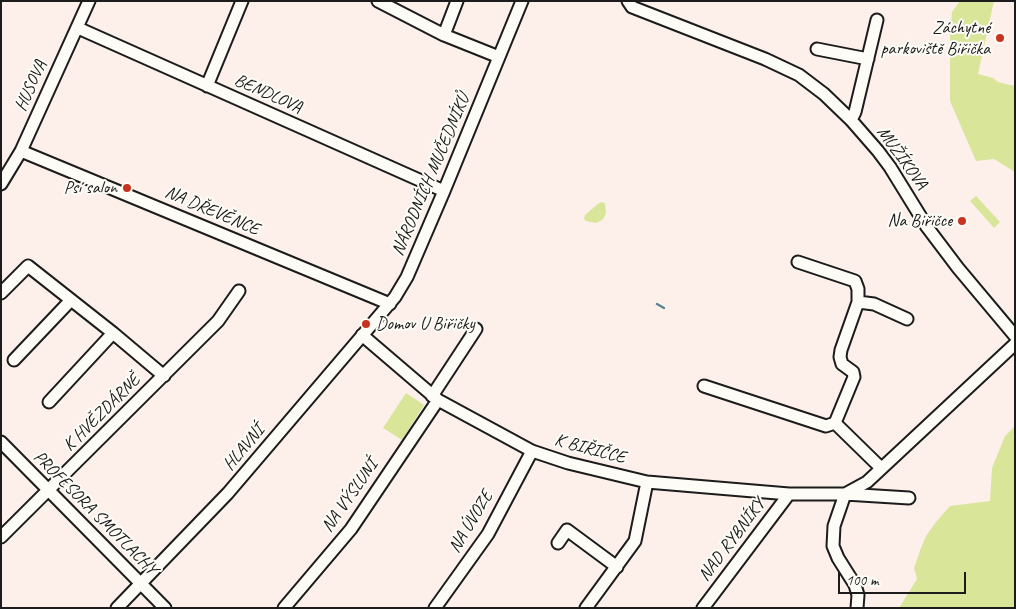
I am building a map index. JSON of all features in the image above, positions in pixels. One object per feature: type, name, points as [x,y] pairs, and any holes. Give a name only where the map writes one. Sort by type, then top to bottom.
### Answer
[{"type":"street","name":"HUSOVA","points":[[1,184],[22,151],[89,1]]},
{"type":"street","points":[[207,86],[242,1]]},
{"type":"street","points":[[378,1],[444,35],[498,57]]},
{"type":"street","points":[[444,35],[457,1]]},
{"type":"street","name":"NÁRODNÍCH MUČEDNÍKŮ","points":[[390,304],[407,277],[522,1]]},
{"type":"street","name":"MUŽÍKOVA","points":[[628,1],[632,7],[765,59],[799,75],[824,94],[851,120],[878,151],[927,227],[958,268],[1015,336]]},
{"type":"street","name":"MUŽÍKOVA","points":[[851,120],[855,112],[877,20]]},
{"type":"street","name":"BENDLOVA","points":[[78,28],[444,191]]},
{"type":"street","points":[[817,49],[868,59]]},
{"type":"street","name":"NA DŘEVĚNCE","points":[[22,151],[390,304]]},
{"type":"street","points":[[704,386],[826,426],[835,423],[854,378],[853,372],[842,364],[840,358],[858,302],[858,289],[855,281],[798,262]]},
{"type":"street","name":"K HVĚZDÁRNĚ","points":[[1,293],[28,266],[164,376]]},
{"type":"street","name":"K HVĚZDÁRNĚ","points":[[1,537],[218,321],[239,291]]},
{"type":"street","points":[[14,360],[71,300]]},
{"type":"street","points":[[858,302],[874,304],[907,320]]},
{"type":"street","name":"HLAVNÍ","points":[[118,608],[223,499],[390,304]]},
{"type":"street","name":"NA VÝSLUNÍ","points":[[284,608],[351,530],[435,398],[476,329]]},
{"type":"street","points":[[49,402],[113,333]]},
{"type":"street","name":"K BIŘIČCE","points":[[362,336],[435,398],[532,451],[568,463],[647,482],[789,494],[845,494],[909,498]]},
{"type":"street","points":[[857,608],[858,594],[855,585],[832,546],[834,526],[845,494],[867,482],[1015,344]]},
{"type":"street","points":[[835,423],[881,468]]},
{"type":"street","name":"PROFESORA SMOTLACHY","points":[[1,442],[165,608]]},
{"type":"street","name":"NA ÚVOZE","points":[[435,608],[488,534],[532,451]]},
{"type":"street","points":[[586,608],[635,541],[647,482]]},
{"type":"street","name":"NAD RYBNÍKY","points":[[703,608],[789,494]]},
{"type":"street","points":[[558,543],[568,530],[617,567]]},
{"type":"green space","points":[[960,1],[994,1],[978,74],[1015,86],[1015,172],[994,159],[976,161],[950,101],[952,12]]},
{"type":"green space","points":[[976,196],[1000,222],[994,228],[970,201]]},
{"type":"green space","points":[[603,202],[606,212],[602,220],[596,223],[584,219],[585,215],[599,203]]},
{"type":"green space","points":[[406,393],[424,405],[402,440],[383,428]]},
{"type":"green space","points":[[1015,426],[1015,608],[899,608],[917,579],[914,568],[926,536],[936,522],[950,506],[990,501],[992,468],[1005,436]]},
{"type":"waterway","points":[[657,304],[664,308]]},
{"type":"place","name":"Záchytné parkoviště Biřička","points":[[1000,38]]},
{"type":"place","name":"Psí salon","points":[[127,188]]},
{"type":"place","name":"Na Biřičce","points":[[962,221]]},
{"type":"place","name":"Domov U Biřičky","points":[[366,324]]}]
